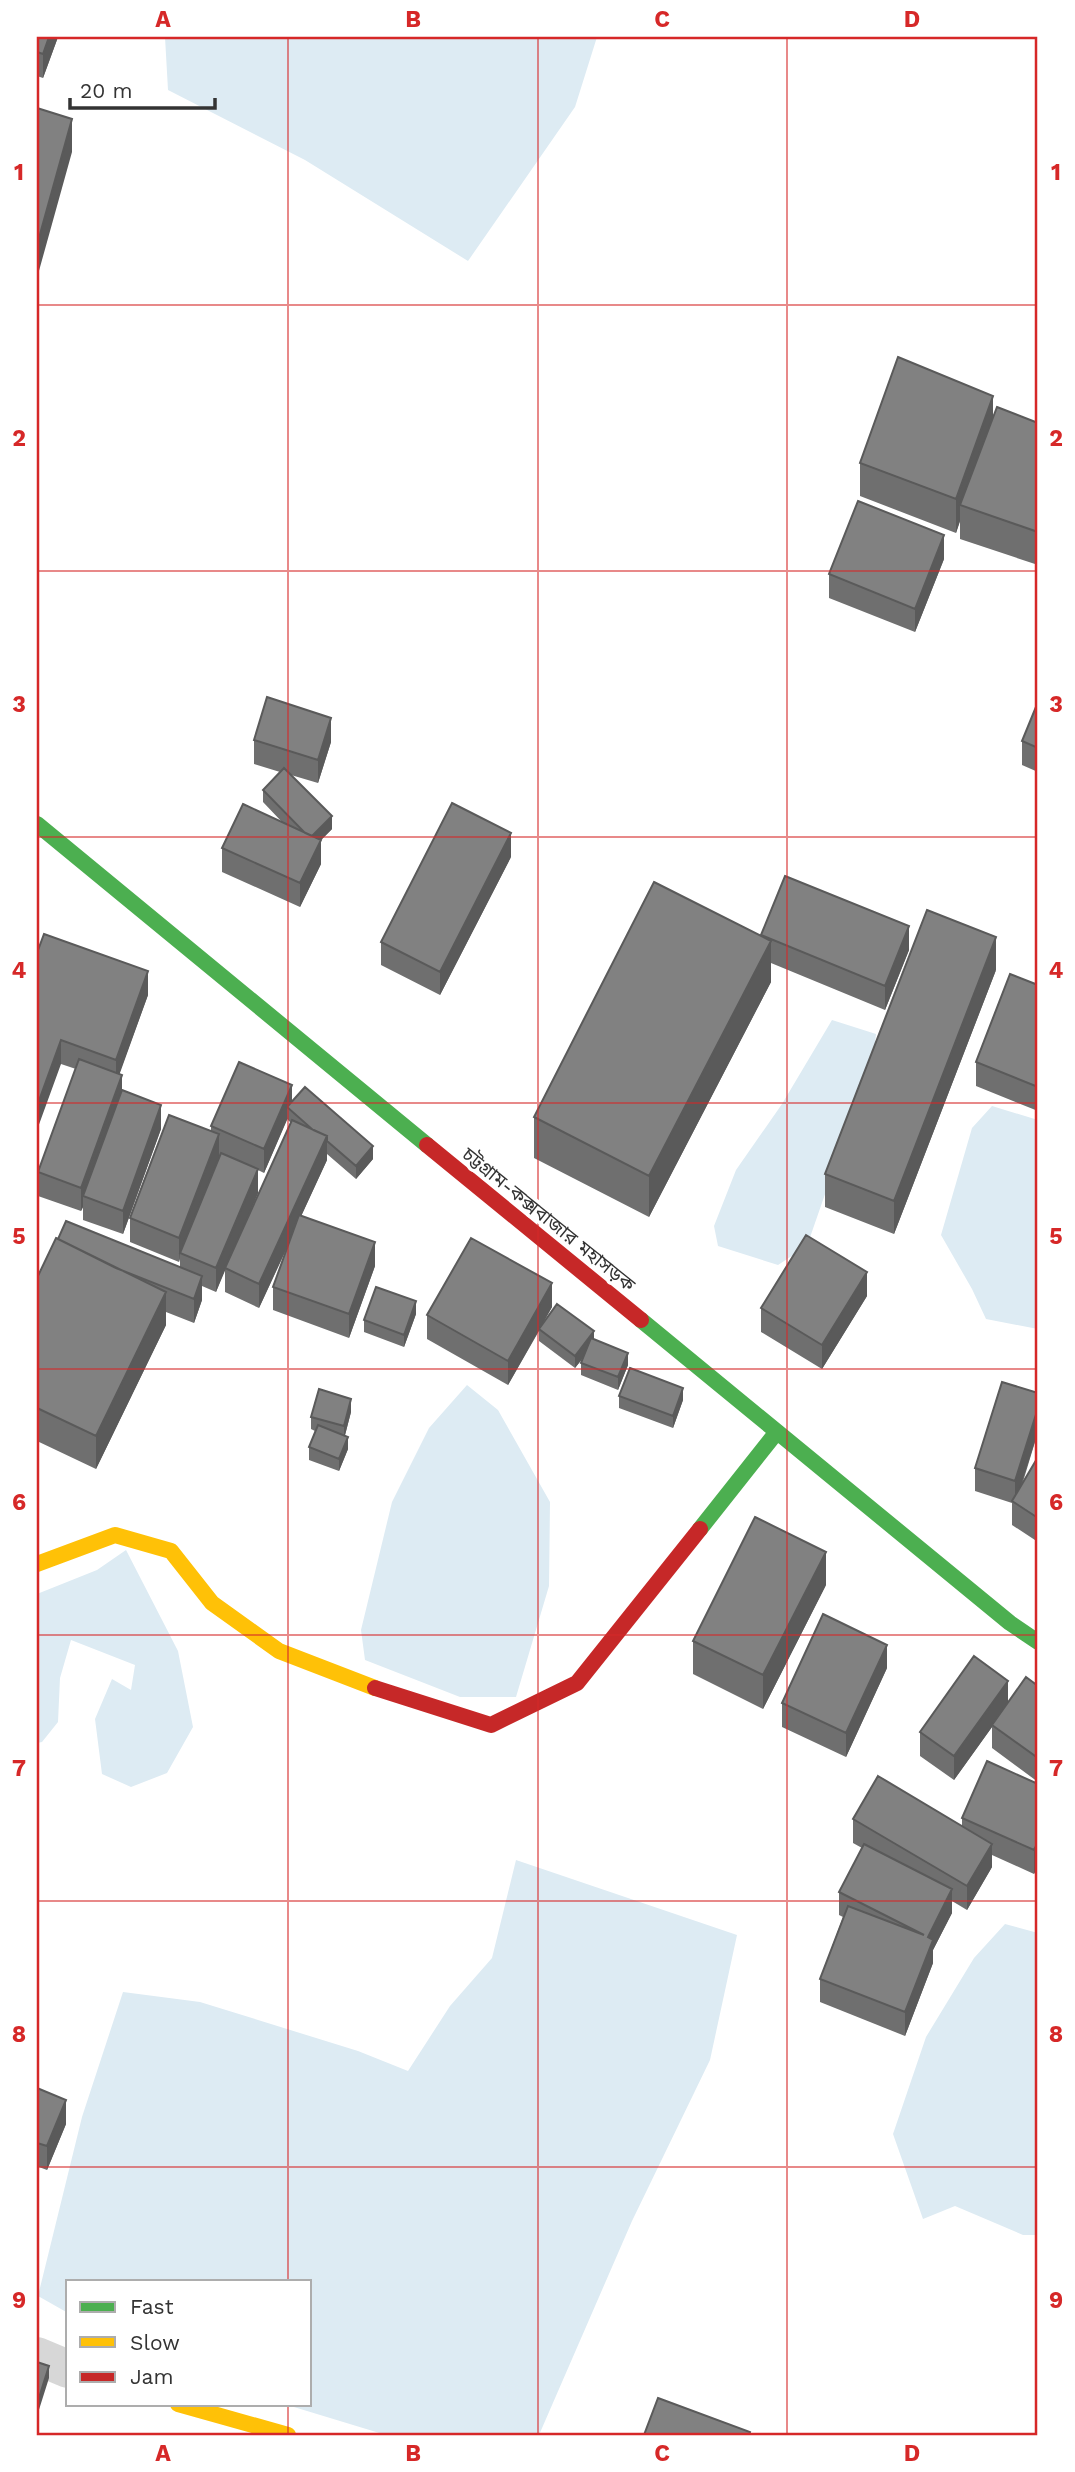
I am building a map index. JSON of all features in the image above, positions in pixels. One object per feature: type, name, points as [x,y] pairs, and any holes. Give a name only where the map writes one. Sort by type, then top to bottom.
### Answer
[{"type":"main road","name":"চট্টগ্রাম-কক্সবাজার মহাসড়ক","points":[[37,824],[776,1433],[1010,1623],[1038,1642]]},
{"type":"main road","points":[[37,1564],[115,1535],[171,1551],[212,1603],[279,1651],[361,1684],[491,1725],[577,1683],[776,1433]]},
{"type":"main road","points":[[185,2406],[288,2435]]},
{"type":"street","points":[[37,2356],[66,2368]]},
{"type":"shaded area","points":[[165,37],[597,37],[575,107],[468,261],[305,160],[168,90]]},
{"type":"shaded area","points":[[832,1020],[876,1034],[874,1053],[807,1246],[778,1265],[718,1246],[714,1226],[736,1170],[782,1104]]},
{"type":"shaded area","points":[[992,1106],[1038,1120],[1038,1329],[986,1319],[941,1235],[972,1128]]},
{"type":"shaded area","points":[[467,1385],[498,1410],[550,1502],[549,1586],[516,1697],[460,1697],[365,1660],[361,1630],[392,1502],[429,1428]]},
{"type":"shaded area","points":[[126,1550],[178,1651],[193,1727],[167,1773],[131,1787],[102,1774],[95,1719],[112,1679],[131,1690],[135,1665],[71,1640],[60,1678],[58,1722],[42,1742],[37,1743],[37,1594],[97,1570]]},
{"type":"shaded area","points":[[516,1860],[737,1935],[710,2060],[632,2221],[539,2435],[386,2435],[291,2406],[312,2406],[312,2280],[66,2280],[66,2312],[38,2296],[82,2117],[123,1992],[200,2002],[358,2051],[408,2071],[450,2006],[492,1958]]},
{"type":"shaded area","points":[[1005,1924],[1038,1933],[1038,2235],[1023,2235],[955,2206],[923,2219],[893,2134],[926,2037],[974,1958]]},
{"type":"building","points":[[37,37],[49,37],[43,54],[37,52]]},
{"type":"building","points":[[37,108],[72,119],[37,245]]},
{"type":"building","points":[[898,357],[993,396],[956,499],[860,463]]},
{"type":"building","points":[[997,407],[1038,423],[1038,532],[960,505]]},
{"type":"building","points":[[858,501],[944,535],[915,609],[829,574]]},
{"type":"building","points":[[267,697],[331,718],[318,760],[254,740]]},
{"type":"building","points":[[1038,702],[1038,748],[1022,741]]},
{"type":"building","points":[[284,768],[332,816],[312,836],[305,833],[263,790]]},
{"type":"building","points":[[452,803],[511,833],[440,972],[381,942]]},
{"type":"building","points":[[243,804],[321,840],[300,883],[222,848]]},
{"type":"building","points":[[785,876],[909,926],[885,986],[761,935]]},
{"type":"building","points":[[654,882],[771,941],[649,1176],[534,1117]]},
{"type":"building","points":[[927,910],[996,937],[894,1201],[825,1174]]},
{"type":"building","points":[[44,934],[148,971],[116,1060],[61,1040],[37,1106],[37,953]]},
{"type":"building","points":[[1010,974],[1038,985],[1038,1087],[976,1062]]},
{"type":"building","points":[[79,1059],[122,1075],[81,1188],[38,1172]]},
{"type":"building","points":[[239,1062],[292,1085],[264,1149],[211,1126]]},
{"type":"building","points":[[305,1087],[373,1146],[356,1166],[327,1141],[327,1136],[313,1130],[287,1107]]},
{"type":"building","points":[[122,1090],[161,1105],[123,1211],[83,1196]]},
{"type":"building","points":[[169,1115],[219,1134],[179,1238],[130,1218]]},
{"type":"building","points":[[292,1120],[327,1136],[259,1284],[225,1268]]},
{"type":"building","points":[[221,1153],[258,1169],[216,1268],[180,1253]]},
{"type":"building","points":[[299,1215],[375,1242],[349,1314],[273,1287]]},
{"type":"building","points":[[66,1221],[202,1276],[194,1299],[116,1268],[58,1239]]},
{"type":"building","points":[[806,1235],[867,1272],[822,1345],[761,1308]]},
{"type":"building","points":[[56,1238],[166,1292],[96,1436],[37,1408],[37,1278]]},
{"type":"building","points":[[471,1238],[552,1283],[508,1361],[427,1315]]},
{"type":"building","points":[[376,1287],[416,1301],[404,1335],[364,1320]]},
{"type":"building","points":[[557,1304],[594,1331],[575,1356],[539,1329]]},
{"type":"building","points":[[591,1338],[628,1353],[618,1377],[581,1363]]},
{"type":"building","points":[[630,1368],[683,1388],[673,1416],[619,1396]]},
{"type":"building","points":[[1002,1382],[1038,1393],[1038,1408],[1015,1481],[975,1468]]},
{"type":"building","points":[[319,1389],[351,1399],[344,1426],[311,1417]]},
{"type":"building","points":[[318,1425],[348,1437],[339,1459],[309,1447]]},
{"type":"building","points":[[1038,1457],[1038,1518],[1012,1501]]},
{"type":"building","points":[[755,1517],[826,1552],[763,1675],[693,1641]]},
{"type":"building","points":[[823,1614],[887,1645],[846,1733],[782,1703]]},
{"type":"building","points":[[974,1656],[1008,1681],[954,1756],[920,1732]]},
{"type":"building","points":[[1026,1677],[1038,1686],[1038,1758],[992,1725]]},
{"type":"building","points":[[987,1761],[1038,1784],[1038,1842],[1034,1850],[962,1818]]},
{"type":"building","points":[[878,1776],[992,1844],[967,1886],[853,1819]]},
{"type":"building","points":[[864,1844],[952,1889],[928,1937],[933,1940],[905,2012],[820,1979],[848,1906],[924,1935],[839,1892]]},
{"type":"building","points":[[37,2088],[66,2100],[47,2146],[37,2143]]},
{"type":"building","points":[[37,2362],[49,2366],[37,2404]]},
{"type":"building","points":[[658,2398],[750,2432],[749,2435],[644,2435]]},
{"type":"traffic: fast","points":[[37,824],[427,1145]]},
{"type":"traffic: fast","points":[[641,1320],[1010,1623],[1038,1642]]},
{"type":"traffic: fast","points":[[700,1529],[776,1433]]},
{"type":"traffic: slow","points":[[37,1564],[115,1535],[171,1551],[212,1603],[279,1651],[375,1688]]},
{"type":"traffic: slow","points":[[185,2406],[288,2435]]},
{"type":"traffic: jam","points":[[427,1145],[641,1320]]},
{"type":"traffic: jam","points":[[375,1688],[491,1725],[577,1683],[700,1529]]}]
